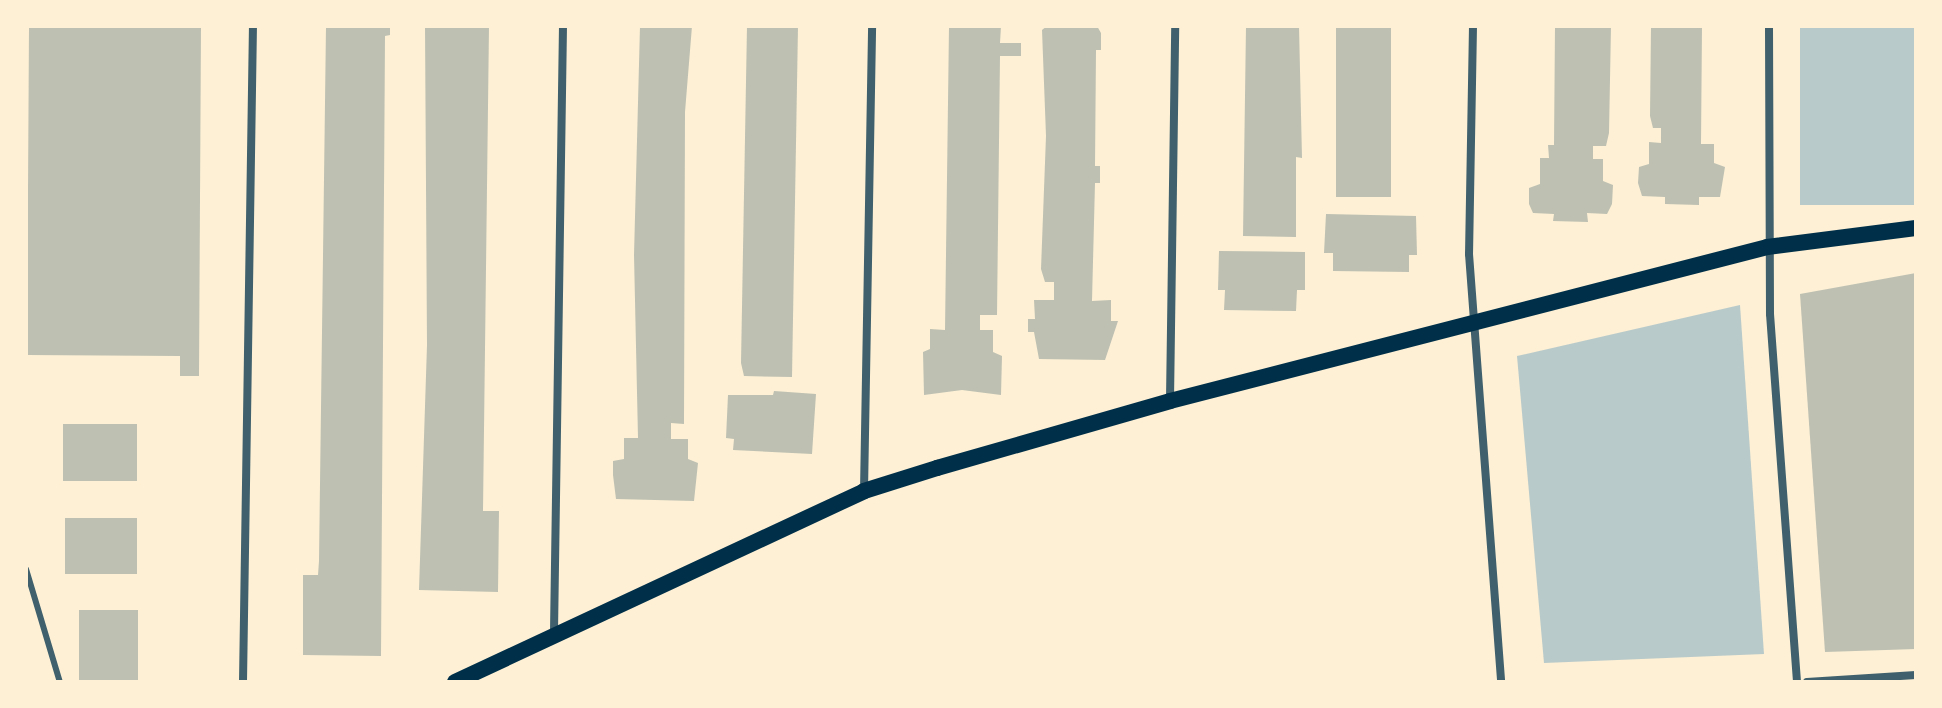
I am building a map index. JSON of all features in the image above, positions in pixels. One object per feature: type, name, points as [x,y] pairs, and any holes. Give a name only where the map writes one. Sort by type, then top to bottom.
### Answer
[{"type":"main road","points":[[455,682],[554,632],[864,491],[1170,401],[1473,320],[1767,247],[1916,228]]},
{"type":"street","points":[[243,682],[253,26]]},
{"type":"street","points":[[554,632],[563,26]]},
{"type":"street","points":[[864,491],[872,26]]},
{"type":"street","points":[[1170,401],[1175,26]]},
{"type":"street","points":[[1473,26],[1473,320],[1501,682]]},
{"type":"street","points":[[1769,26],[1767,247],[1797,682]]},
{"type":"street","points":[[1807,682],[1916,675]]},
{"type":"lane","points":[[26,569],[60,682]]},
{"type":"shaded area","points":[[1800,26],[1916,26],[1916,205],[1800,205]]},
{"type":"shaded area","points":[[1740,305],[1764,654],[1544,663],[1517,356]]},
{"type":"building","points":[[29,26],[201,26],[199,376],[180,376],[180,356],[27,355]]},
{"type":"building","points":[[326,26],[390,26],[390,35],[385,36],[381,656],[303,655],[303,575],[318,575],[319,561]]},
{"type":"building","points":[[425,26],[489,26],[483,511],[499,511],[498,592],[419,590],[427,345]]},
{"type":"building","points":[[640,26],[692,26],[685,112],[684,424],[671,423],[671,439],[688,439],[688,459],[698,463],[694,501],[616,499],[613,475],[613,461],[624,459],[624,438],[638,438],[634,255]]},
{"type":"building","points":[[747,26],[798,26],[792,377],[744,376],[741,363]]},
{"type":"building","points":[[949,26],[1001,26],[1000,43],[1021,43],[1021,56],[1000,56],[997,315],[980,315],[980,330],[993,330],[993,352],[1002,356],[1001,395],[962,390],[924,395],[923,352],[930,349],[930,329],[945,330]]},
{"type":"building","points":[[1047,26],[1097,26],[1101,33],[1101,50],[1096,50],[1095,166],[1100,166],[1100,183],[1095,183],[1092,301],[1111,300],[1111,321],[1118,321],[1105,360],[1039,359],[1034,332],[1028,332],[1028,319],[1035,319],[1034,300],[1054,300],[1054,282],[1045,282],[1041,269],[1046,136],[1042,30]]},
{"type":"building","points":[[1246,26],[1299,26],[1302,158],[1296,157],[1296,237],[1243,236]]},
{"type":"building","points":[[1336,26],[1391,26],[1391,197],[1336,197]]},
{"type":"building","points":[[1555,26],[1611,26],[1609,133],[1606,146],[1593,146],[1593,159],[1603,159],[1603,181],[1613,185],[1612,204],[1607,214],[1587,213],[1588,222],[1553,221],[1554,214],[1533,213],[1529,204],[1529,188],[1540,184],[1540,158],[1549,158],[1548,145],[1554,145]]},
{"type":"building","points":[[1651,26],[1702,26],[1701,144],[1714,144],[1714,163],[1725,167],[1720,197],[1699,197],[1699,205],[1665,204],[1665,197],[1642,196],[1638,183],[1639,167],[1649,164],[1649,142],[1661,143],[1661,128],[1653,128],[1650,116]]},
{"type":"building","points":[[1326,214],[1416,216],[1417,255],[1409,255],[1409,272],[1333,271],[1333,253],[1324,253]]},
{"type":"building","points":[[1219,251],[1305,252],[1305,290],[1297,290],[1296,311],[1224,310],[1225,290],[1218,290]]},
{"type":"building","points":[[1916,273],[1916,649],[1825,652],[1800,294]]},
{"type":"building","points":[[774,391],[816,394],[812,454],[733,450],[734,439],[726,438],[728,395],[773,395]]},
{"type":"building","points":[[63,424],[137,424],[137,481],[63,481]]},
{"type":"building","points":[[65,518],[137,518],[137,574],[65,574]]},
{"type":"building","points":[[79,610],[138,610],[138,682],[79,682]]}]
